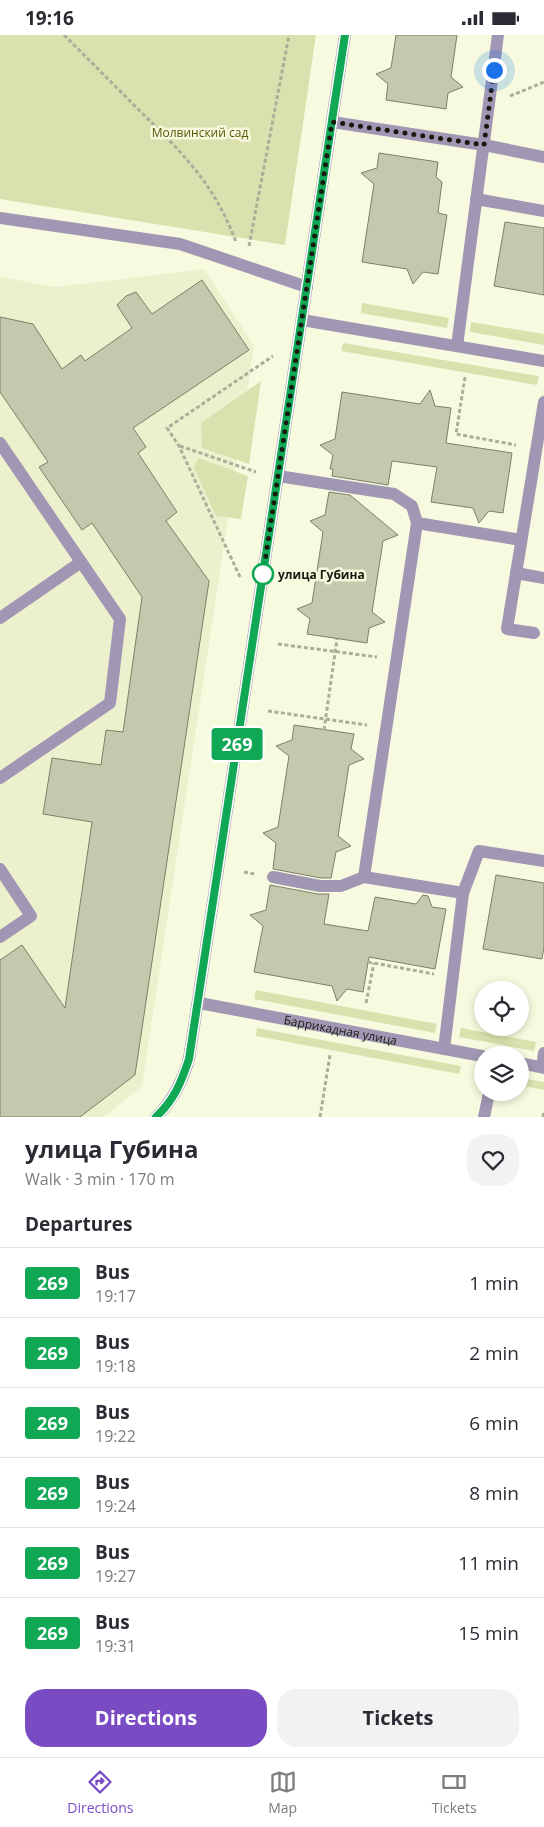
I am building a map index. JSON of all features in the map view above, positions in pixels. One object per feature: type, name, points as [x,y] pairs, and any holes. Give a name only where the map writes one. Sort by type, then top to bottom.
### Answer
[{"type":"street","points":[[156,1117],[166,1107],[180,1085],[189,1059],[199,1003],[345,35]]},
{"type":"street","points":[[457,346],[498,35]]},
{"type":"street","points":[[332,122],[484,145],[544,157]]},
{"type":"street","points":[[476,199],[544,211]]},
{"type":"street","points":[[0,218],[180,244],[307,287]]},
{"type":"street","points":[[302,320],[544,361]]},
{"type":"street","points":[[534,633],[506,629],[544,402]]},
{"type":"street","points":[[0,443],[5,461],[81,562],[120,619],[110,703],[0,778]]},
{"type":"street","points":[[278,475],[394,494],[412,506],[418,523],[364,877]]},
{"type":"street","points":[[418,523],[521,540]]},
{"type":"street","points":[[0,618],[81,562]]},
{"type":"street","points":[[516,573],[544,578]]},
{"type":"street","points":[[444,1049],[463,893],[479,851],[544,861]]},
{"type":"street","points":[[0,869],[31,916],[0,937]]},
{"type":"street","points":[[273,877],[320,886],[341,886],[364,877],[463,893]]},
{"type":"street","name":"Баррикадная улица","points":[[199,1003],[474,1055]]},
{"type":"street","points":[[529,1065],[543,1067],[544,1053]]},
{"type":"street","points":[[484,1117],[487,1101]]},
{"type":"street","points":[[166,1107],[175,1117]]},
{"type":"path","points":[[64,35],[187,159],[210,187],[227,218]]},
{"type":"path","points":[[254,222],[289,35]]},
{"type":"path","points":[[489,104],[544,82]]},
{"type":"path","points":[[240,577],[179,446],[167,428],[273,356]]},
{"type":"path","points":[[465,377],[456,435],[536,448]]},
{"type":"path","points":[[179,446],[256,472]]},
{"type":"path","points":[[324,730],[337,639]]},
{"type":"path","points":[[278,644],[397,660]]},
{"type":"path","points":[[268,711],[387,728]]},
{"type":"path","points":[[368,962],[453,977]]},
{"type":"path","points":[[366,1003],[374,963]]},
{"type":"path","points":[[320,1117],[330,1055]]},
{"type":"path","points":[[543,1117],[544,1112]]},
{"type":"shaded area","points":[[204,269],[254,346],[142,1086],[104,1117],[0,1117],[0,277],[56,287]]},
{"type":"green space","name":"Молвинский сад","points":[[0,35],[316,35],[285,245],[0,199]]},
{"type":"green space","points":[[362,303],[449,318],[447,328],[361,313]]},
{"type":"green space","points":[[471,322],[544,334],[544,345],[470,332]]},
{"type":"green space","points":[[343,343],[539,376],[537,385],[341,351]]},
{"type":"green space","points":[[261,381],[249,464],[202,448],[201,423]]},
{"type":"green space","points":[[198,458],[248,476],[241,519],[216,516],[194,468]]},
{"type":"green space","points":[[256,990],[437,1024],[435,1033],[254,999]]},
{"type":"green space","points":[[257,1028],[461,1066],[459,1074],[256,1036]]},
{"type":"green space","points":[[461,1028],[474,1030],[474,1036],[504,1036],[536,1042],[534,1051],[529,1050],[529,1046],[507,1046],[459,1037]]},
{"type":"green space","points":[[529,1080],[544,1082],[544,1090],[529,1087]]},
{"type":"building","points":[[396,35],[457,35],[451,77],[463,87],[448,93],[446,109],[386,100],[388,84],[376,74],[391,68]]},
{"type":"building","points":[[379,153],[438,162],[436,177],[442,182],[438,213],[447,215],[438,274],[423,272],[413,284],[407,269],[362,262],[374,184],[361,173],[377,168]]},
{"type":"building","points":[[505,222],[544,228],[544,295],[494,286]]},
{"type":"building","points":[[202,280],[249,350],[133,428],[146,447],[138,453],[177,512],[166,521],[209,581],[135,1075],[80,1117],[0,1117],[0,960],[22,945],[65,1008],[92,822],[43,814],[52,758],[101,765],[106,730],[123,732],[142,597],[92,523],[82,530],[39,467],[48,462],[0,392],[0,317],[33,324],[62,369],[81,355],[85,361],[132,328],[117,305],[126,296],[136,292],[152,314]]},
{"type":"building","points":[[430,390],[435,406],[451,408],[446,443],[512,453],[503,513],[489,511],[479,523],[473,508],[431,502],[437,467],[392,461],[388,485],[332,476],[333,469],[330,469],[333,455],[320,445],[335,439],[342,392],[420,404]]},
{"type":"building","points":[[329,492],[350,495],[398,535],[383,541],[372,612],[385,622],[369,628],[367,643],[307,634],[310,619],[297,609],[312,603],[323,532],[310,521],[325,515]]},
{"type":"building","points":[[294,725],[354,734],[351,749],[364,759],[349,765],[338,836],[351,846],[336,852],[331,878],[321,878],[273,869],[276,843],[263,833],[278,827],[289,756],[276,746],[292,740]]},
{"type":"building","points":[[496,875],[544,883],[544,947],[542,959],[483,949]]},
{"type":"building","points":[[270,885],[318,894],[329,894],[324,924],[368,931],[375,897],[416,904],[423,895],[428,896],[432,907],[446,909],[435,969],[369,957],[363,992],[347,989],[337,1001],[332,986],[254,972],[263,926],[250,915],[266,910]]},
{"type":"bus line","name":"269","points":[[156,1117],[166,1107],[180,1085],[189,1059],[199,1003],[345,35]]},
{"type":"place","name":"улица Губина","points":[[263,574]]},
{"type":"route","points":[[263,574],[332,122],[484,145],[494,70]]}]
